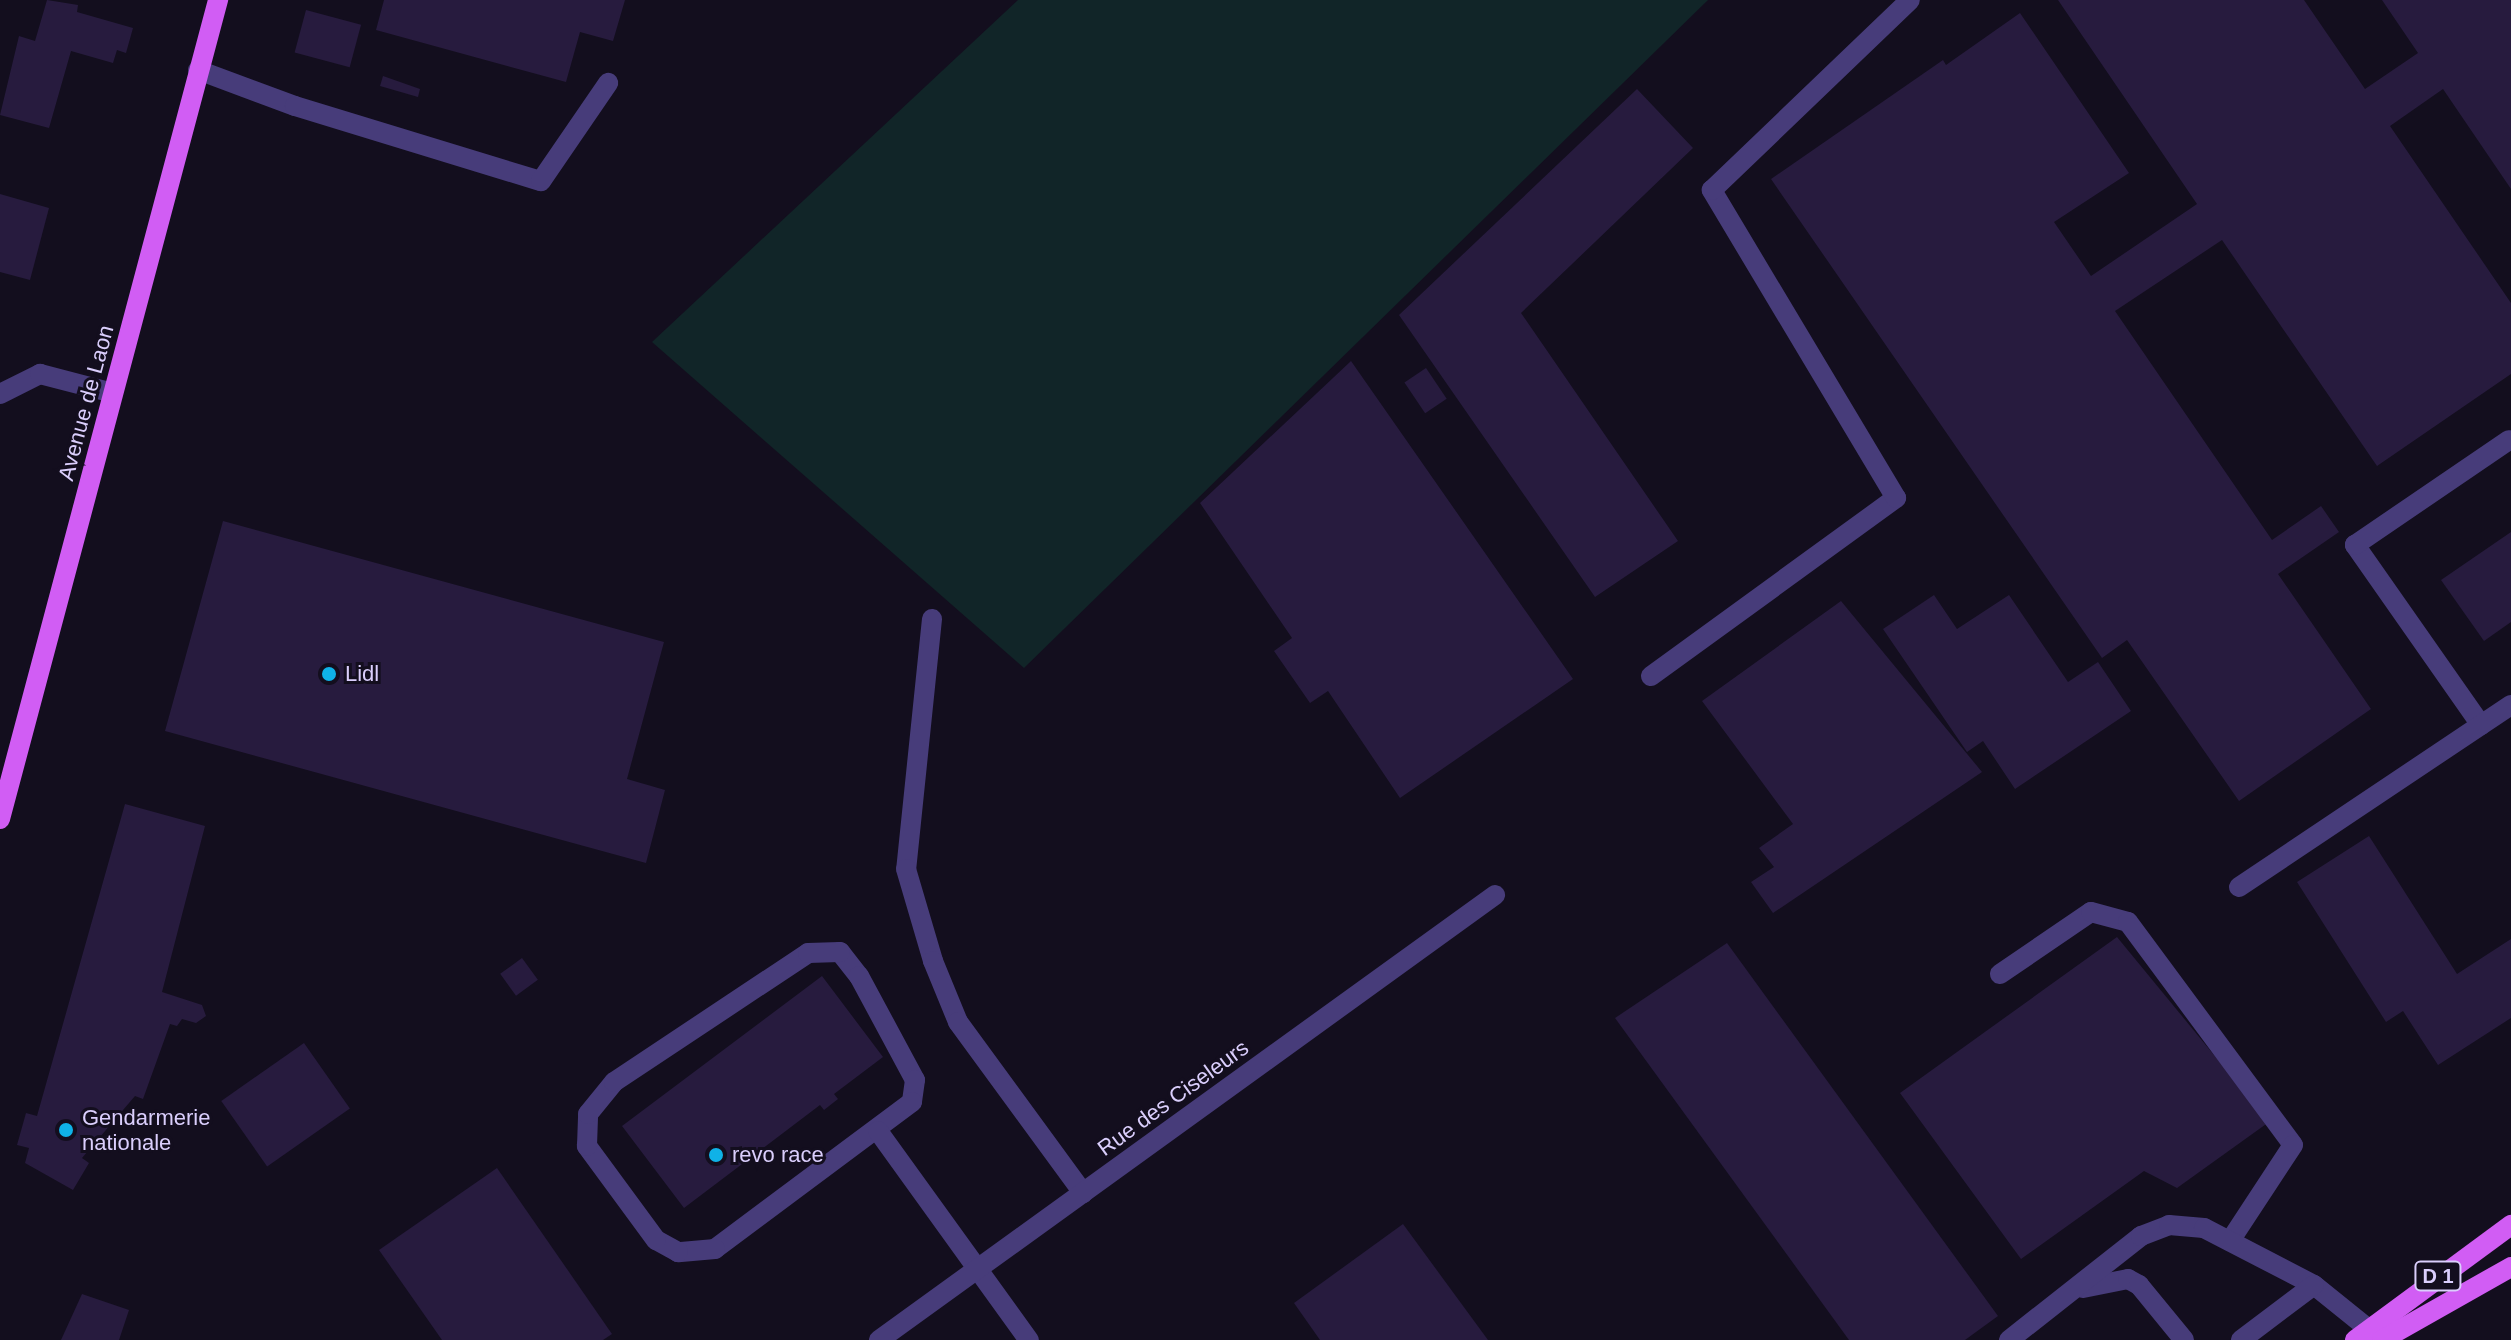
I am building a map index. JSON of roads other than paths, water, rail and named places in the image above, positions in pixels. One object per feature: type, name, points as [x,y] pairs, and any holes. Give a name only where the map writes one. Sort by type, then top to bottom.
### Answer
[{"type":"main road","name":"Avenue de Laon","points":[[0,819],[218,0]]},
{"type":"main road","name":"D 1","points":[[2360,1334],[2511,1225]]},
{"type":"main road","name":"D 1","points":[[2382,1340],[2511,1267]]},
{"type":"street","points":[[1651,676],[1896,498],[1712,190],[1910,0]]},
{"type":"street","points":[[198,70],[295,106],[541,181],[608,83]]},
{"type":"street","points":[[0,394],[40,374],[113,393]]},
{"type":"street","points":[[2481,725],[2355,545],[2509,440]]},
{"type":"street","points":[[932,619],[906,869],[933,961],[958,1022],[1083,1193]]},
{"type":"street","points":[[2239,887],[2511,705]]},
{"type":"street","name":"Rue des Ciseleurs","points":[[879,1340],[1495,895]]},
{"type":"street","points":[[2000,974],[2091,912],[2128,922],[2293,1145],[2230,1241]]},
{"type":"street","points":[[840,952],[859,976],[915,1080],[912,1102],[878,1131],[715,1249],[678,1252],[656,1240],[587,1146],[588,1114],[614,1082],[808,953],[840,952]]},
{"type":"street","points":[[878,1131],[1029,1340]]},
{"type":"street","points":[[2009,1340],[2079,1289],[2141,1236],[2169,1225],[2204,1228],[2314,1285],[2360,1334]]},
{"type":"street","points":[[2079,1289],[2128,1279],[2139,1285],[2184,1340]]},
{"type":"street","points":[[2241,1340],[2314,1285]]},
{"type":"place","name":"Lidl","points":[[329,674]]},
{"type":"place","name":"Gendarmerie nationale","points":[[66,1130]]},
{"type":"place","name":"revo race","points":[[716,1155]]}]
